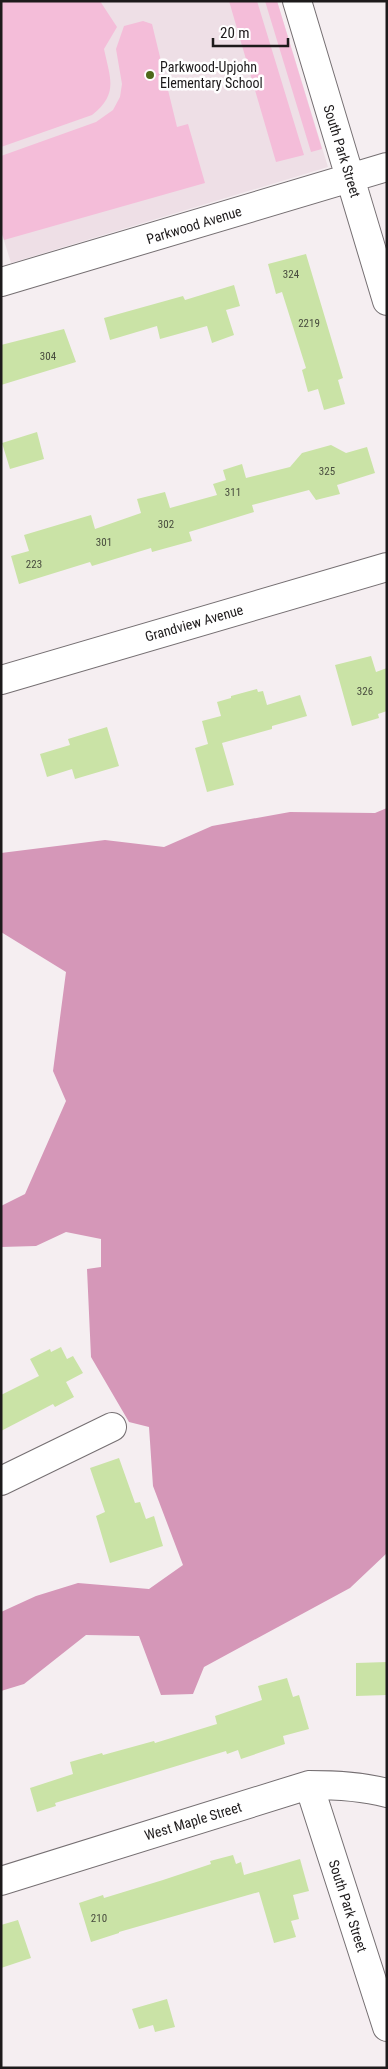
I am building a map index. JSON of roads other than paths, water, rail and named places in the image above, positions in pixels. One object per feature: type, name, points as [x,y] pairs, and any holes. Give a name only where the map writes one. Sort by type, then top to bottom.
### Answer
[{"type":"street","name":"South Park Street","points":[[297,1],[387,301]]},
{"type":"street","name":"Parkwood Avenue","points":[[1,282],[387,167]]},
{"type":"street","name":"Grandview Avenue","points":[[1,680],[387,567]]},
{"type":"street","points":[[1,1481],[112,1427]]},
{"type":"street","name":"South Park Street","points":[[309,1785],[387,2027]]},
{"type":"street","name":"West Maple Street","points":[[1,1881],[309,1785],[338,1785],[366,1788],[387,1793]]},
{"type":"place","name":"Parkwood-Upjohn Elementary School","points":[[150,75]]}]
